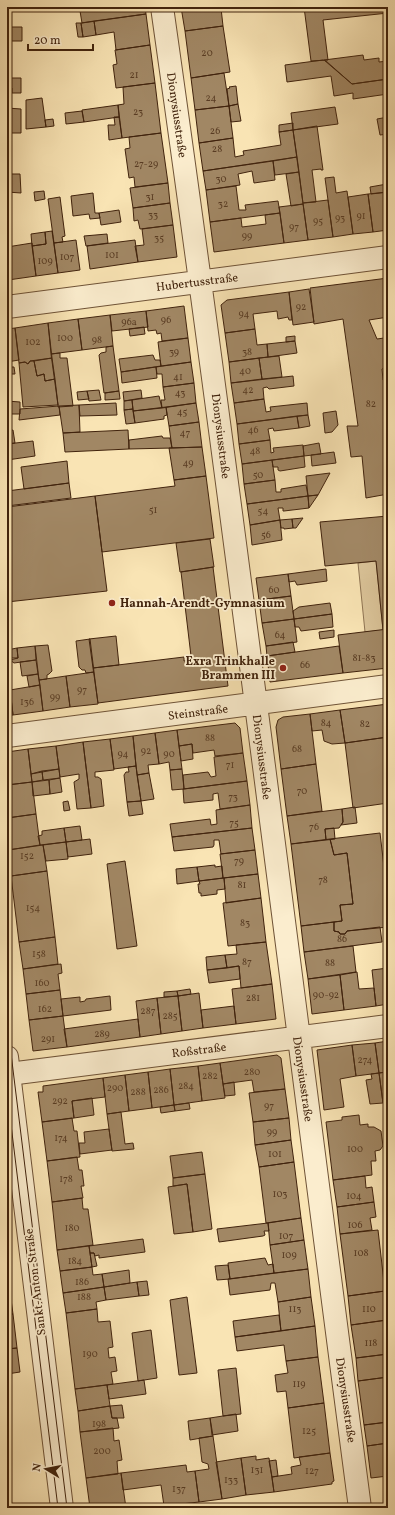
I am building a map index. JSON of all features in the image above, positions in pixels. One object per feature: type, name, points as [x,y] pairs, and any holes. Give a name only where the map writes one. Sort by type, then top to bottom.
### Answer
[{"type":"street","name":"Dionysiusstraße","points":[[162,7],[201,282],[360,1508]]},
{"type":"street","name":"Hubertusstraße","points":[[7,307],[388,257]]},
{"type":"street","name":"Steinstraße","points":[[7,736],[388,686]]},
{"type":"street","name":"Roßstraße","points":[[8,1065],[298,1038],[388,1026]]},
{"type":"street","name":"Sankt-Anton-Straße","points":[[8,1065],[14,1179],[62,1508]]},
{"type":"shaded area","points":[[376,561],[383,630],[365,632],[358,563]]},
{"type":"building","points":[[107,7],[145,7],[146,14],[82,23],[80,11]]},
{"type":"building","points":[[181,7],[229,7],[221,8],[223,26],[185,31]]},
{"type":"building","points":[[304,7],[388,7],[388,13],[323,20],[328,60],[311,61]]},
{"type":"building","points":[[146,14],[150,45],[116,50],[114,32],[96,35],[94,21]]},
{"type":"building","points":[[94,21],[96,35],[83,37],[81,23]]},
{"type":"building","points":[[76,23],[81,23],[83,37],[78,37]]},
{"type":"building","points":[[223,26],[230,72],[191,78],[185,31]]},
{"type":"building","points":[[7,27],[22,27],[22,41],[7,41]]},
{"type":"building","points":[[150,45],[155,83],[116,88],[113,65],[117,64],[115,50]]},
{"type":"building","points":[[363,55],[364,60],[379,58],[379,62],[388,61],[388,79],[352,84],[324,60]]},
{"type":"building","points":[[323,60],[352,84],[388,79],[388,94],[353,99],[353,93],[334,96],[331,76],[287,82],[285,65]]},
{"type":"building","points":[[224,73],[229,106],[195,110],[191,78]]},
{"type":"building","points":[[7,78],[21,78],[21,93],[12,93],[12,88],[7,88]]},
{"type":"building","points":[[155,83],[161,133],[122,138],[118,105],[124,104],[123,87]]},
{"type":"building","points":[[236,86],[238,104],[229,106],[227,89],[230,88],[229,87]]},
{"type":"building","points":[[42,98],[46,127],[26,129],[26,100]]},
{"type":"building","points":[[238,104],[241,121],[231,122],[229,106]]},
{"type":"building","points":[[118,105],[119,117],[84,122],[82,110]]},
{"type":"building","points":[[229,106],[233,138],[199,143],[195,110]]},
{"type":"building","points":[[335,107],[338,124],[293,130],[291,113]]},
{"type":"building","points":[[7,108],[21,109],[21,133],[7,133]]},
{"type":"building","points":[[82,111],[84,122],[66,124],[65,113]]},
{"type":"building","points":[[114,117],[119,117],[122,138],[109,140],[108,125],[115,125]]},
{"type":"building","points":[[388,117],[388,134],[380,135],[377,119]]},
{"type":"building","points":[[53,119],[54,126],[46,127],[45,120]]},
{"type":"building","points":[[293,123],[293,130],[279,132],[279,125]]},
{"type":"building","points":[[317,126],[323,170],[312,170],[316,202],[303,203],[293,130]]},
{"type":"building","points":[[293,130],[297,157],[203,171],[199,143],[233,138],[235,157],[244,155],[243,151],[281,145],[279,132]]},
{"type":"building","points":[[161,133],[168,183],[135,187],[134,177],[129,178],[125,149],[130,148],[129,137]]},
{"type":"building","points":[[297,157],[299,172],[275,175],[273,161]]},
{"type":"building","points":[[273,161],[275,180],[254,183],[252,171],[238,174],[240,185],[206,190],[203,171]]},
{"type":"building","points":[[299,172],[303,204],[291,206],[286,174]]},
{"type":"building","points":[[7,174],[20,174],[21,193],[7,192]]},
{"type":"building","points":[[334,177],[336,193],[347,191],[353,234],[333,237],[325,178]]},
{"type":"building","points":[[168,183],[170,203],[133,208],[130,188]]},
{"type":"building","points":[[387,184],[388,192],[371,194],[370,187]]},
{"type":"building","points":[[236,186],[239,210],[246,210],[245,205],[278,201],[280,213],[210,222],[206,190]]},
{"type":"building","points":[[44,191],[45,199],[35,201],[34,192]]},
{"type":"building","points":[[388,192],[388,230],[373,232],[368,194]]},
{"type":"building","points":[[93,193],[95,213],[99,213],[100,218],[90,219],[89,214],[73,216],[71,196]]},
{"type":"building","points":[[368,194],[373,232],[353,234],[348,197]]},
{"type":"building","points":[[60,197],[65,236],[62,237],[63,242],[54,243],[48,199]]},
{"type":"building","points":[[328,200],[333,237],[308,240],[303,203]]},
{"type":"building","points":[[170,203],[173,225],[140,229],[138,220],[134,221],[133,208]]},
{"type":"building","points":[[303,204],[308,240],[284,243],[279,207]]},
{"type":"building","points":[[119,210],[121,222],[101,225],[99,213]]},
{"type":"building","points":[[280,213],[284,243],[214,252],[210,222],[241,218],[242,227],[266,224],[265,215]]},
{"type":"building","points":[[173,225],[177,257],[138,262],[135,246],[144,245],[142,229]]},
{"type":"building","points":[[52,231],[58,273],[36,276],[32,246],[46,244],[45,232]]},
{"type":"building","points":[[45,232],[46,244],[32,246],[31,234]]},
{"type":"building","points":[[107,234],[108,243],[86,246],[84,236]]},
{"type":"building","points":[[76,240],[80,270],[58,273],[54,243]]},
{"type":"building","points":[[135,240],[138,262],[90,269],[87,246]]},
{"type":"building","points":[[32,243],[36,276],[8,280],[7,247]]},
{"type":"building","points":[[388,278],[388,317],[369,320],[377,339],[384,338],[388,367],[382,369],[383,380],[388,379],[388,494],[366,498],[362,456],[351,457],[347,426],[358,426],[343,319],[314,324],[310,288]]},
{"type":"building","points":[[309,289],[314,322],[293,325],[289,292]]},
{"type":"building","points":[[289,292],[292,320],[289,320],[288,317],[278,319],[277,311],[253,314],[255,329],[225,333],[221,305],[227,300]]},
{"type":"building","points":[[184,306],[188,338],[162,341],[161,333],[157,334],[156,330],[148,331],[146,311]]},
{"type":"building","points":[[146,311],[148,327],[112,331],[110,315]]},
{"type":"building","points":[[110,315],[113,346],[82,350],[78,319]]},
{"type":"building","points":[[78,319],[82,350],[51,354],[48,323]]},
{"type":"building","points":[[48,323],[52,358],[30,361],[28,364],[25,362],[19,363],[15,328]]},
{"type":"building","points":[[144,327],[145,334],[130,336],[129,329]]},
{"type":"building","points":[[15,328],[19,360],[7,362],[7,329]]},
{"type":"building","points":[[255,329],[257,345],[267,344],[268,357],[229,362],[225,333]]},
{"type":"building","points":[[295,336],[295,341],[286,342],[286,337]]},
{"type":"building","points":[[188,338],[191,362],[161,366],[158,342]]},
{"type":"building","points":[[295,341],[297,353],[268,357],[267,344]]},
{"type":"building","points":[[113,346],[119,391],[104,393],[99,355],[106,352],[106,347]]},
{"type":"building","points":[[60,353],[60,358],[67,358],[73,406],[58,407],[51,354]]},
{"type":"building","points":[[153,355],[155,360],[160,360],[161,366],[121,372],[119,359]]},
{"type":"building","points":[[279,356],[282,377],[262,379],[259,358]]},
{"type":"building","points":[[52,358],[55,379],[45,381],[44,374],[37,376],[34,361]]},
{"type":"building","points":[[259,358],[262,379],[231,383],[229,362]]},
{"type":"building","points":[[30,361],[34,361],[37,376],[44,374],[45,381],[55,379],[58,405],[23,407],[19,363],[25,362],[28,364]]},
{"type":"building","points":[[191,362],[194,383],[163,387],[162,374],[157,374],[156,367]]},
{"type":"building","points":[[7,367],[14,367],[15,374],[9,374],[7,401]]},
{"type":"building","points":[[156,367],[157,378],[122,383],[121,372]]},
{"type":"building","points":[[293,376],[294,386],[269,389],[267,387],[263,388],[264,399],[234,403],[231,383]]},
{"type":"building","points":[[194,383],[196,403],[162,408],[161,400],[165,400],[163,387]]},
{"type":"building","points":[[99,390],[101,400],[89,401],[87,391]]},
{"type":"building","points":[[141,390],[142,398],[124,401],[123,392]]},
{"type":"building","points":[[87,391],[89,399],[78,400],[77,392]]},
{"type":"building","points":[[119,391],[120,399],[105,400],[105,393]]},
{"type":"building","points":[[159,396],[162,408],[133,411],[132,400]]},
{"type":"building","points":[[264,399],[266,412],[271,411],[270,407],[307,403],[308,415],[237,424],[234,403]]},
{"type":"building","points":[[132,400],[133,409],[124,410],[124,401]]},
{"type":"building","points":[[7,401],[20,402],[20,414],[7,414]]},
{"type":"building","points":[[116,403],[117,415],[80,416],[79,405]]},
{"type":"building","points":[[196,403],[199,422],[169,426],[166,407]]},
{"type":"building","points":[[79,405],[80,432],[63,433],[59,406]]},
{"type":"building","points":[[59,406],[60,415],[19,420],[20,409]]},
{"type":"building","points":[[166,407],[167,415],[164,416],[164,419],[135,423],[133,411]]},
{"type":"building","points":[[133,409],[135,423],[126,424],[124,410]]},
{"type":"building","points":[[336,411],[338,425],[332,432],[325,433],[323,413]]},
{"type":"building","points":[[308,415],[310,426],[299,428],[297,416]]},
{"type":"building","points":[[297,416],[299,428],[274,431],[273,428],[268,429],[270,440],[239,444],[237,424]]},
{"type":"building","points":[[199,422],[202,447],[172,448],[169,426]]},
{"type":"building","points":[[13,430],[15,443],[7,444],[7,431]]},
{"type":"building","points":[[128,430],[129,449],[65,452],[63,433]]},
{"type":"building","points":[[162,436],[163,438],[170,438],[172,448],[129,449],[129,440]]},
{"type":"building","points":[[270,440],[271,453],[274,452],[273,448],[303,445],[304,456],[242,464],[239,444]]},
{"type":"building","points":[[33,441],[35,456],[7,460],[7,444]]},
{"type":"building","points":[[319,443],[321,454],[304,456],[303,446]]},
{"type":"building","points":[[202,447],[206,476],[174,480],[169,448]]},
{"type":"building","points":[[334,452],[336,463],[312,466],[311,455]]},
{"type":"building","points":[[304,456],[305,467],[280,471],[278,470],[278,467],[273,467],[272,460]]},
{"type":"building","points":[[272,460],[275,480],[244,484],[242,464]]},
{"type":"building","points":[[67,461],[69,483],[24,489],[21,467]]},
{"type":"building","points":[[330,473],[318,495],[308,496],[306,476]]},
{"type":"building","points":[[206,476],[214,538],[102,552],[95,496],[175,486],[174,480]]},
{"type":"building","points":[[275,480],[276,492],[281,492],[281,489],[306,485],[308,496],[247,504],[244,484]]},
{"type":"building","points":[[69,483],[71,498],[7,506],[7,491]]},
{"type":"building","points":[[318,495],[309,508],[308,496]]},
{"type":"building","points":[[95,496],[107,591],[7,602],[7,507]]},
{"type":"building","points":[[308,496],[309,508],[283,511],[283,508],[278,508],[280,520],[250,525],[247,504]]},
{"type":"building","points":[[388,516],[388,629],[383,630],[376,561],[325,566],[320,522]]},
{"type":"building","points":[[303,518],[296,528],[293,528],[292,519]]},
{"type":"building","points":[[292,519],[293,528],[281,528],[280,520]]},
{"type":"building","points":[[280,520],[282,540],[252,545],[250,525]]},
{"type":"building","points":[[210,539],[214,567],[180,572],[176,543]]},
{"type":"building","points":[[213,567],[228,686],[98,703],[93,668],[184,657],[184,661],[191,660],[181,572]]},
{"type":"building","points":[[326,569],[327,581],[297,585],[295,581],[289,582],[288,574]]},
{"type":"building","points":[[288,574],[291,596],[259,600],[256,578]]},
{"type":"building","points":[[291,596],[294,619],[262,623],[259,600]]},
{"type":"building","points":[[330,603],[332,614],[294,619],[293,611],[299,607]]},
{"type":"building","points":[[332,614],[333,627],[301,631],[299,627],[295,627],[294,619]]},
{"type":"building","points":[[294,619],[297,642],[266,646],[262,623]]},
{"type":"building","points":[[388,629],[388,668],[343,673],[338,635]]},
{"type":"building","points":[[334,630],[334,637],[320,639],[319,632]]},
{"type":"building","points":[[116,636],[119,665],[93,668],[89,639]]},
{"type":"building","points":[[90,639],[94,672],[86,673],[85,670],[82,670],[79,667],[76,641]]},
{"type":"building","points":[[293,642],[295,652],[267,656],[266,646]]},
{"type":"building","points":[[48,645],[52,671],[47,675],[47,679],[39,680],[35,646]]},
{"type":"building","points":[[35,646],[36,660],[14,663],[10,660],[18,658],[17,648]]},
{"type":"building","points":[[339,646],[343,673],[270,682],[267,656]]},
{"type":"building","points":[[17,648],[18,658],[7,658],[7,650]]},
{"type":"building","points":[[36,660],[38,674],[22,676],[20,662]]},
{"type":"building","points":[[94,672],[98,704],[70,707],[66,676]]},
{"type":"building","points":[[38,674],[40,685],[29,687],[27,676]]},
{"type":"building","points":[[66,676],[70,707],[43,711],[39,680]]},
{"type":"building","points":[[7,678],[9,678],[13,715],[7,716]]},
{"type":"building","points":[[40,685],[43,711],[13,715],[10,690]]},
{"type":"building","points":[[388,704],[388,737],[345,743],[340,710]]},
{"type":"building","points":[[340,710],[345,743],[332,744],[324,741],[322,730],[312,731],[310,714]]},
{"type":"building","points":[[310,714],[316,764],[281,769],[276,727],[278,720],[283,717]]},
{"type":"building","points":[[235,723],[240,728],[243,753],[215,756],[214,750],[193,753],[192,744],[179,746],[177,730]]},
{"type":"building","points":[[177,730],[182,769],[170,770],[169,762],[159,764],[155,733]]},
{"type":"building","points":[[155,733],[159,764],[148,765],[149,773],[137,775],[133,736]]},
{"type":"building","points":[[133,736],[136,766],[114,769],[110,739]]},
{"type":"building","points":[[388,737],[388,803],[353,808],[345,743]]},
{"type":"building","points":[[110,739],[114,770],[95,772],[95,777],[101,779],[104,806],[91,808],[83,742]]},
{"type":"building","points":[[83,742],[91,808],[77,809],[74,782],[79,779],[79,774],[60,777],[56,746]]},
{"type":"building","points":[[192,744],[193,759],[181,761],[179,746]]},
{"type":"building","points":[[56,746],[59,769],[31,774],[28,749]]},
{"type":"building","points":[[28,749],[32,782],[7,785],[7,752]]},
{"type":"building","points":[[243,753],[247,781],[184,789],[183,775],[208,772],[211,777],[216,776],[214,757]]},
{"type":"building","points":[[316,764],[322,811],[287,816],[281,769]]},
{"type":"building","points":[[136,766],[141,801],[127,802],[124,775],[126,772],[129,772],[128,767]]},
{"type":"building","points":[[59,769],[60,778],[43,780],[42,771]]},
{"type":"building","points":[[182,769],[184,789],[172,790],[170,770]]},
{"type":"building","points":[[42,771],[43,780],[32,782],[31,774]]},
{"type":"building","points":[[149,773],[154,799],[141,801],[137,775]]},
{"type":"building","points":[[60,778],[62,792],[50,794],[49,780]]},
{"type":"building","points":[[49,780],[50,794],[33,796],[32,782]]},
{"type":"building","points":[[247,781],[250,805],[220,809],[218,793],[213,794],[213,800],[184,803],[183,789]]},
{"type":"building","points":[[32,782],[36,814],[7,818],[7,785]]},
{"type":"building","points":[[68,801],[70,810],[64,811],[63,802]]},
{"type":"building","points":[[141,801],[143,814],[129,816],[127,802]]},
{"type":"building","points":[[250,805],[252,828],[172,837],[170,824],[210,819],[211,825],[217,824],[216,810]]},
{"type":"building","points":[[355,807],[357,823],[341,825],[343,822],[342,809]]},
{"type":"building","points":[[342,809],[343,822],[339,828],[325,829],[326,840],[291,844],[287,816]]},
{"type":"building","points":[[36,814],[40,845],[8,850],[7,818]]},
{"type":"building","points":[[80,826],[82,840],[66,842],[64,828]]},
{"type":"building","points":[[64,828],[66,842],[40,845],[38,836],[42,835],[42,831]]},
{"type":"building","points":[[252,828],[255,850],[221,854],[219,840],[214,840],[213,847],[174,851],[172,837]]},
{"type":"building","points":[[334,828],[335,839],[326,840],[325,829]]},
{"type":"building","points":[[380,833],[388,901],[388,927],[347,931],[345,934],[340,934],[339,932],[334,931],[334,922],[342,921],[340,905],[353,904],[347,853],[334,855],[330,839]]},
{"type":"building","points":[[90,839],[92,854],[68,857],[66,842]]},
{"type":"building","points":[[330,839],[334,855],[347,853],[353,904],[340,905],[342,921],[301,926],[291,844]]},
{"type":"building","points":[[66,842],[68,859],[46,861],[43,845]]},
{"type":"building","points":[[43,845],[47,871],[11,876],[8,850]]},
{"type":"building","points":[[255,850],[258,874],[223,878],[220,854]]},
{"type":"building","points":[[125,861],[137,946],[117,949],[107,864]]},
{"type":"building","points":[[215,865],[215,867],[222,866],[223,878],[199,881],[197,867]]},
{"type":"building","points":[[197,867],[199,881],[177,884],[176,869]]},
{"type":"building","points":[[47,871],[55,937],[19,942],[11,876]]},
{"type":"building","points":[[258,874],[261,898],[226,903],[224,878]]},
{"type":"building","points":[[224,878],[225,889],[217,890],[217,894],[201,896],[201,893],[199,893],[199,881]]},
{"type":"building","points":[[261,898],[266,942],[228,946],[223,903]]},
{"type":"building","points":[[334,922],[334,931],[339,932],[340,934],[345,934],[347,931],[380,927],[382,942],[304,952],[301,926]]},
{"type":"building","points":[[55,937],[58,964],[23,969],[19,942]]},
{"type":"building","points":[[266,942],[272,984],[241,988],[239,966],[227,968],[225,955],[237,954],[236,945]]},
{"type":"building","points":[[353,946],[356,972],[308,979],[304,952]]},
{"type":"building","points":[[225,955],[227,968],[207,970],[206,957]]},
{"type":"building","points":[[61,964],[62,973],[58,974],[60,990],[26,994],[23,969]]},
{"type":"building","points":[[239,966],[240,979],[209,983],[207,970]]},
{"type":"building","points":[[388,968],[388,1004],[376,1006],[372,970]]},
{"type":"building","points":[[357,972],[359,989],[374,988],[376,1006],[344,1010],[340,975]]},
{"type":"building","points":[[340,975],[344,1010],[312,1014],[308,979]]},
{"type":"building","points":[[272,984],[276,1019],[236,1024],[232,989]]},
{"type":"building","points":[[190,989],[191,994],[178,996],[177,991]]},
{"type":"building","points":[[60,990],[63,1016],[29,1020],[26,994]]},
{"type":"building","points":[[177,991],[178,996],[164,997],[164,992]]},
{"type":"building","points":[[199,993],[203,1028],[182,1031],[178,996]]},
{"type":"building","points":[[110,996],[111,1010],[63,1016],[61,999],[80,997],[80,1002],[85,1001],[86,999]]},
{"type":"building","points":[[178,996],[182,1031],[161,1034],[157,998]]},
{"type":"building","points":[[157,998],[161,1034],[140,1037],[136,1001]]},
{"type":"building","points":[[234,1006],[236,1024],[203,1028],[201,1010]]},
{"type":"building","points":[[63,1016],[67,1047],[33,1051],[29,1020]]},
{"type":"building","points":[[138,1019],[140,1037],[67,1047],[64,1029]]},
{"type":"building","points":[[388,1041],[388,1072],[379,1073],[375,1043]]},
{"type":"building","points":[[375,1043],[379,1073],[356,1076],[352,1045]]},
{"type":"building","points":[[352,1045],[356,1076],[340,1079],[344,1107],[324,1110],[317,1050]]},
{"type":"building","points":[[277,1055],[281,1058],[285,1089],[254,1092],[252,1080],[223,1084],[220,1063]]},
{"type":"building","points":[[220,1063],[225,1098],[202,1101],[198,1066]]},
{"type":"building","points":[[198,1066],[202,1101],[174,1105],[170,1069]]},
{"type":"building","points":[[170,1069],[174,1105],[152,1108],[148,1072]]},
{"type":"building","points":[[148,1072],[152,1108],[129,1111],[125,1075]]},
{"type":"building","points":[[386,1072],[388,1077],[388,1102],[383,1103],[379,1073]]},
{"type":"building","points":[[379,1073],[383,1103],[370,1104],[366,1080],[372,1079],[371,1074]]},
{"type":"building","points":[[125,1075],[129,1111],[107,1114],[103,1078]]},
{"type":"building","points":[[103,1078],[105,1097],[72,1101],[74,1118],[42,1122],[38,1092],[43,1092],[43,1086]]},
{"type":"building","points":[[234,1082],[235,1095],[225,1096],[223,1084]]},
{"type":"building","points":[[285,1089],[289,1118],[253,1122],[249,1093]]},
{"type":"building","points":[[92,1098],[94,1115],[74,1118],[72,1101]]},
{"type":"building","points":[[189,1103],[190,1109],[175,1111],[174,1105]]},
{"type":"building","points":[[174,1105],[175,1111],[161,1113],[160,1107]]},
{"type":"building","points":[[121,1112],[125,1144],[133,1143],[134,1149],[112,1151],[107,1114]]},
{"type":"building","points":[[359,1115],[360,1125],[368,1124],[368,1127],[374,1127],[381,1131],[383,1146],[380,1150],[375,1151],[376,1161],[371,1161],[372,1175],[333,1180],[326,1122],[342,1120],[342,1117]]},
{"type":"building","points":[[72,1118],[74,1131],[77,1131],[80,1157],[47,1161],[42,1122]]},
{"type":"building","points":[[289,1118],[291,1140],[255,1145],[253,1122]]},
{"type":"building","points":[[109,1129],[112,1150],[80,1154],[79,1143],[85,1143],[84,1132]]},
{"type":"building","points":[[291,1140],[294,1162],[259,1167],[255,1145]]},
{"type":"building","points":[[202,1152],[205,1174],[173,1178],[170,1156]]},
{"type":"building","points":[[77,1157],[79,1170],[82,1170],[84,1186],[81,1186],[83,1198],[52,1202],[47,1161]]},
{"type":"building","points":[[294,1162],[301,1218],[266,1223],[259,1167]]},
{"type":"building","points":[[205,1174],[212,1229],[193,1232],[187,1184],[173,1186],[173,1178]]},
{"type":"building","points":[[365,1176],[366,1188],[372,1187],[374,1202],[337,1207],[333,1180]]},
{"type":"building","points":[[187,1184],[193,1232],[174,1234],[168,1187]]},
{"type":"building","points":[[82,1198],[83,1209],[88,1209],[93,1245],[57,1250],[52,1202]]},
{"type":"building","points":[[374,1202],[376,1217],[370,1218],[372,1230],[340,1234],[337,1207]]},
{"type":"building","points":[[301,1218],[304,1240],[270,1245],[268,1223]]},
{"type":"building","points":[[268,1223],[269,1231],[264,1231],[265,1235],[263,1236],[219,1242],[217,1229]]},
{"type":"building","points":[[378,1230],[385,1291],[348,1296],[340,1234]]},
{"type":"building","points":[[143,1239],[145,1252],[99,1258],[99,1255],[95,1256],[94,1253],[90,1253],[89,1246]]},
{"type":"building","points":[[304,1240],[308,1269],[274,1273],[270,1245]]},
{"type":"building","points":[[89,1246],[92,1267],[60,1271],[57,1250]]},
{"type":"building","points":[[90,1253],[94,1253],[97,1266],[92,1267]]},
{"type":"building","points":[[265,1258],[268,1265],[273,1264],[274,1273],[230,1279],[228,1263]]},
{"type":"building","points":[[228,1265],[230,1279],[217,1280],[215,1266]]},
{"type":"building","points":[[92,1267],[93,1275],[102,1274],[104,1287],[63,1293],[60,1271]]},
{"type":"building","points":[[308,1269],[311,1297],[278,1302],[275,1283],[271,1283],[270,1290],[230,1295],[228,1279]]},
{"type":"building","points":[[7,1270],[13,1314],[7,1314]]},
{"type":"building","points":[[129,1270],[130,1283],[104,1287],[102,1274]]},
{"type":"building","points":[[147,1281],[149,1295],[139,1296],[137,1282]]},
{"type":"building","points":[[137,1282],[139,1296],[106,1300],[104,1287]]},
{"type":"building","points":[[104,1287],[106,1300],[96,1302],[97,1309],[66,1313],[63,1293]]},
{"type":"building","points":[[388,1291],[388,1320],[351,1325],[348,1296]]},
{"type":"building","points":[[187,1297],[197,1373],[179,1375],[170,1300]]},
{"type":"building","points":[[311,1297],[315,1326],[281,1331],[278,1302]]},
{"type":"building","points":[[97,1309],[98,1322],[110,1321],[113,1347],[108,1348],[109,1358],[115,1357],[117,1371],[111,1372],[113,1384],[75,1389],[66,1313]]},
{"type":"building","points":[[7,1314],[13,1314],[17,1348],[7,1349]]},
{"type":"building","points":[[279,1315],[281,1331],[235,1337],[233,1321]]},
{"type":"building","points":[[386,1320],[388,1329],[388,1354],[356,1358],[351,1325]]},
{"type":"building","points":[[315,1326],[318,1357],[286,1361],[284,1345],[237,1351],[235,1337]]},
{"type":"building","points":[[151,1330],[157,1378],[138,1381],[132,1333]]},
{"type":"building","points":[[17,1348],[20,1372],[7,1374],[7,1349]]},
{"type":"building","points":[[388,1354],[388,1377],[358,1381],[356,1358]]},
{"type":"building","points":[[318,1357],[324,1403],[288,1408],[286,1391],[277,1392],[275,1375],[288,1373],[286,1361]]},
{"type":"building","points":[[236,1368],[241,1414],[223,1416],[218,1370]]},
{"type":"building","points":[[388,1377],[388,1422],[364,1425],[358,1381]]},
{"type":"building","points":[[144,1380],[146,1394],[109,1399],[107,1385]]},
{"type":"building","points":[[107,1385],[110,1406],[78,1411],[75,1389]]},
{"type":"building","points":[[324,1403],[330,1453],[294,1458],[288,1408]]},
{"type":"building","points":[[122,1405],[124,1418],[112,1418],[110,1406]]},
{"type":"building","points":[[110,1406],[112,1418],[117,1418],[119,1428],[80,1432],[78,1411]]},
{"type":"building","points":[[236,1414],[238,1431],[212,1435],[210,1418]]},
{"type":"building","points":[[210,1418],[213,1436],[190,1440],[188,1421]]},
{"type":"building","points":[[388,1422],[388,1443],[367,1446],[364,1425]]},
{"type":"building","points":[[113,1428],[114,1441],[119,1440],[122,1460],[117,1461],[118,1474],[86,1478],[80,1432]]},
{"type":"building","points":[[213,1436],[222,1499],[199,1502],[195,1471],[209,1469],[208,1464],[202,1462],[199,1438]]},
{"type":"building","points":[[388,1443],[388,1476],[371,1478],[367,1446]]},
{"type":"building","points":[[330,1453],[334,1481],[332,1484],[274,1492],[272,1477],[292,1474],[291,1467],[301,1465],[299,1457]]},
{"type":"building","points":[[256,1456],[256,1460],[269,1458],[274,1492],[246,1495],[241,1458]]},
{"type":"building","points":[[241,1458],[246,1495],[222,1499],[216,1462]]},
{"type":"building","points":[[276,1460],[278,1476],[272,1477],[269,1461]]},
{"type":"building","points":[[186,1465],[187,1472],[195,1471],[199,1502],[164,1506],[161,1485],[123,1490],[121,1473]]},
{"type":"building","points":[[121,1473],[126,1508],[90,1508],[86,1478]]},
{"type":"building","points":[[7,1486],[10,1508],[7,1508]]},
{"type":"tram line","points":[[7,1021],[67,1508]]},
{"type":"tram line","points":[[7,1092],[58,1508]]},
{"type":"place","name":"Hannah-Arendt-Gymnasium","points":[[112,603]]},
{"type":"place","name":"Exra Trinkhalle Brammen III","points":[[283,668]]}]
